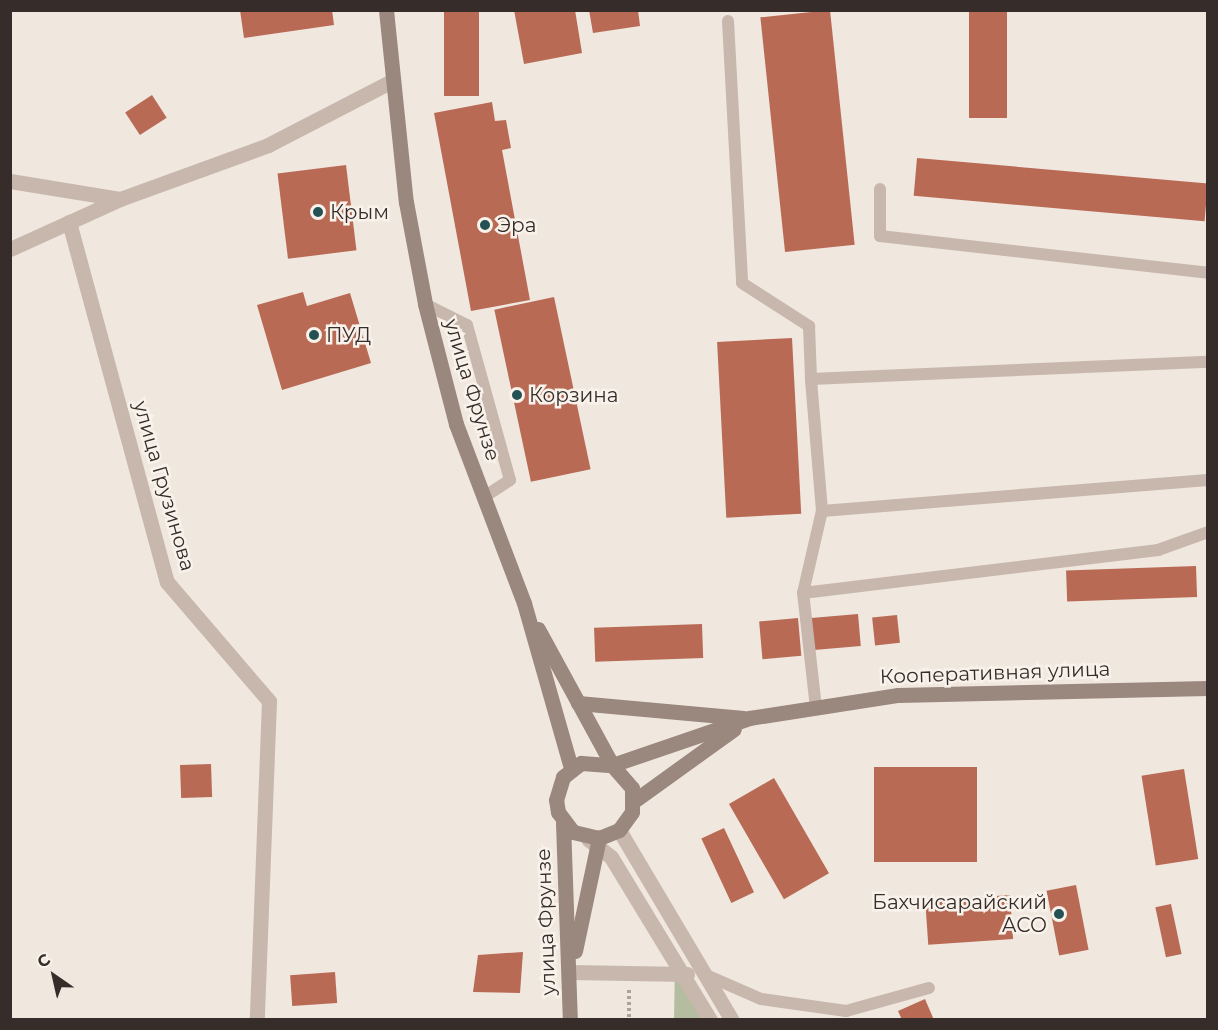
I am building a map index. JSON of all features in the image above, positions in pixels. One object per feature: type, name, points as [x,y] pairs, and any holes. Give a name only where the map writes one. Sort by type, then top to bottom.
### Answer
[{"type":"main road","name":"улица Фрунзе","points":[[386,10],[406,202],[424,304],[456,424],[524,603],[571,768]]},
{"type":"main road","points":[[524,603],[612,765],[627,777],[634,801]]},
{"type":"main road","name":"Кооперативная улица","points":[[612,765],[749,718],[898,695],[1208,688]]},
{"type":"main road","points":[[578,703],[749,718]]},
{"type":"main road","points":[[612,765],[591,761],[571,768],[556,794],[563,823],[592,838],[619,830],[634,801],[749,718]]},
{"type":"main road","name":"улица Фрунзе","points":[[563,823],[570,1020]]},
{"type":"main road","points":[[570,972],[592,838]]},
{"type":"street","points":[[10,249],[120,199],[268,145],[392,81]]},
{"type":"street","points":[[10,181],[120,199]]},
{"type":"street","name":"улица Грузинова","points":[[69,222],[167,582],[269,701],[257,1020]]},
{"type":"street","points":[[619,830],[732,1020]]},
{"type":"street","points":[[592,838],[611,857],[710,1020]]},
{"type":"street","points":[[570,972],[706,975]]},
{"type":"lane","points":[[728,21],[742,283],[809,326],[822,510],[803,593],[816,708]]},
{"type":"lane","points":[[880,189],[880,236],[1208,273]]},
{"type":"lane","points":[[424,304],[467,325],[510,480],[484,497]]},
{"type":"lane","points":[[811,379],[1208,362]]},
{"type":"lane","points":[[822,510],[1208,480]]},
{"type":"lane","points":[[803,593],[1158,550],[1208,532]]},
{"type":"lane","points":[[706,975],[762,999],[846,1011],[929,988]]},
{"type":"green space","points":[[675,965],[705,1019],[674,1019]]},
{"type":"building","points":[[240,10],[332,10],[334,25],[244,38]]},
{"type":"building","points":[[444,10],[479,10],[479,96],[444,96]]},
{"type":"building","points":[[514,10],[575,10],[582,53],[524,64]]},
{"type":"building","points":[[589,10],[638,10],[640,26],[593,33]]},
{"type":"building","points":[[830,10],[855,245],[785,252],[760,17]]},
{"type":"building","points":[[969,10],[1007,10],[1007,118],[969,118]]},
{"type":"building","points":[[152,95],[167,118],[140,135],[125,112]]},
{"type":"building","name":"Эра","points":[[492,102],[495,121],[506,120],[511,148],[502,150],[530,300],[471,311],[434,113]]},
{"type":"building","points":[[917,158],[1208,183],[1205,221],[914,196]]},
{"type":"building","name":"Крым","points":[[346,165],[356,250],[288,259],[278,173]]},
{"type":"building","name":"ПУД","points":[[303,292],[307,306],[350,293],[371,363],[282,390],[257,305]]},
{"type":"building","points":[[554,297],[591,469],[531,482],[494,310]]},
{"type":"building","points":[[792,338],[801,514],[726,518],[717,342]]},
{"type":"building","points":[[1196,566],[1197,597],[1067,602],[1066,571]]},
{"type":"building","points":[[858,614],[861,646],[814,650],[811,618]]},
{"type":"building","points":[[897,615],[900,643],[875,645],[872,618]]},
{"type":"building","points":[[798,618],[801,656],[762,659],[759,621]]},
{"type":"building","points":[[702,624],[703,658],[595,662],[594,628]]},
{"type":"building","points":[[211,764],[212,797],[181,798],[180,765]]},
{"type":"building","points":[[874,767],[977,767],[977,862],[874,862]]},
{"type":"building","points":[[1184,769],[1198,859],[1156,866],[1142,776]]},
{"type":"building","points":[[774,778],[829,873],[784,899],[729,804]]},
{"type":"building","points":[[724,828],[754,892],[731,903],[701,839]]},
{"type":"building","points":[[1076,885],[1089,950],[1059,956],[1047,891]]},
{"type":"building","points":[[1010,895],[1013,939],[928,945],[925,901]]},
{"type":"building","points":[[1171,904],[1182,954],[1166,957],[1155,907]]},
{"type":"building","points":[[523,952],[520,993],[473,992],[478,955]]},
{"type":"building","points":[[335,972],[337,1003],[292,1006],[290,975]]},
{"type":"building","points":[[925,999],[934,1020],[902,1020],[898,1011]]},
{"type":"place","name":"Крым","points":[[318,212]]},
{"type":"place","name":"Эра","points":[[485,225]]},
{"type":"place","name":"ПУД","points":[[314,335]]},
{"type":"place","name":"Корзина","points":[[517,395]]},
{"type":"place","name":"Бахчисарайский АСО","points":[[1059,914]]}]
